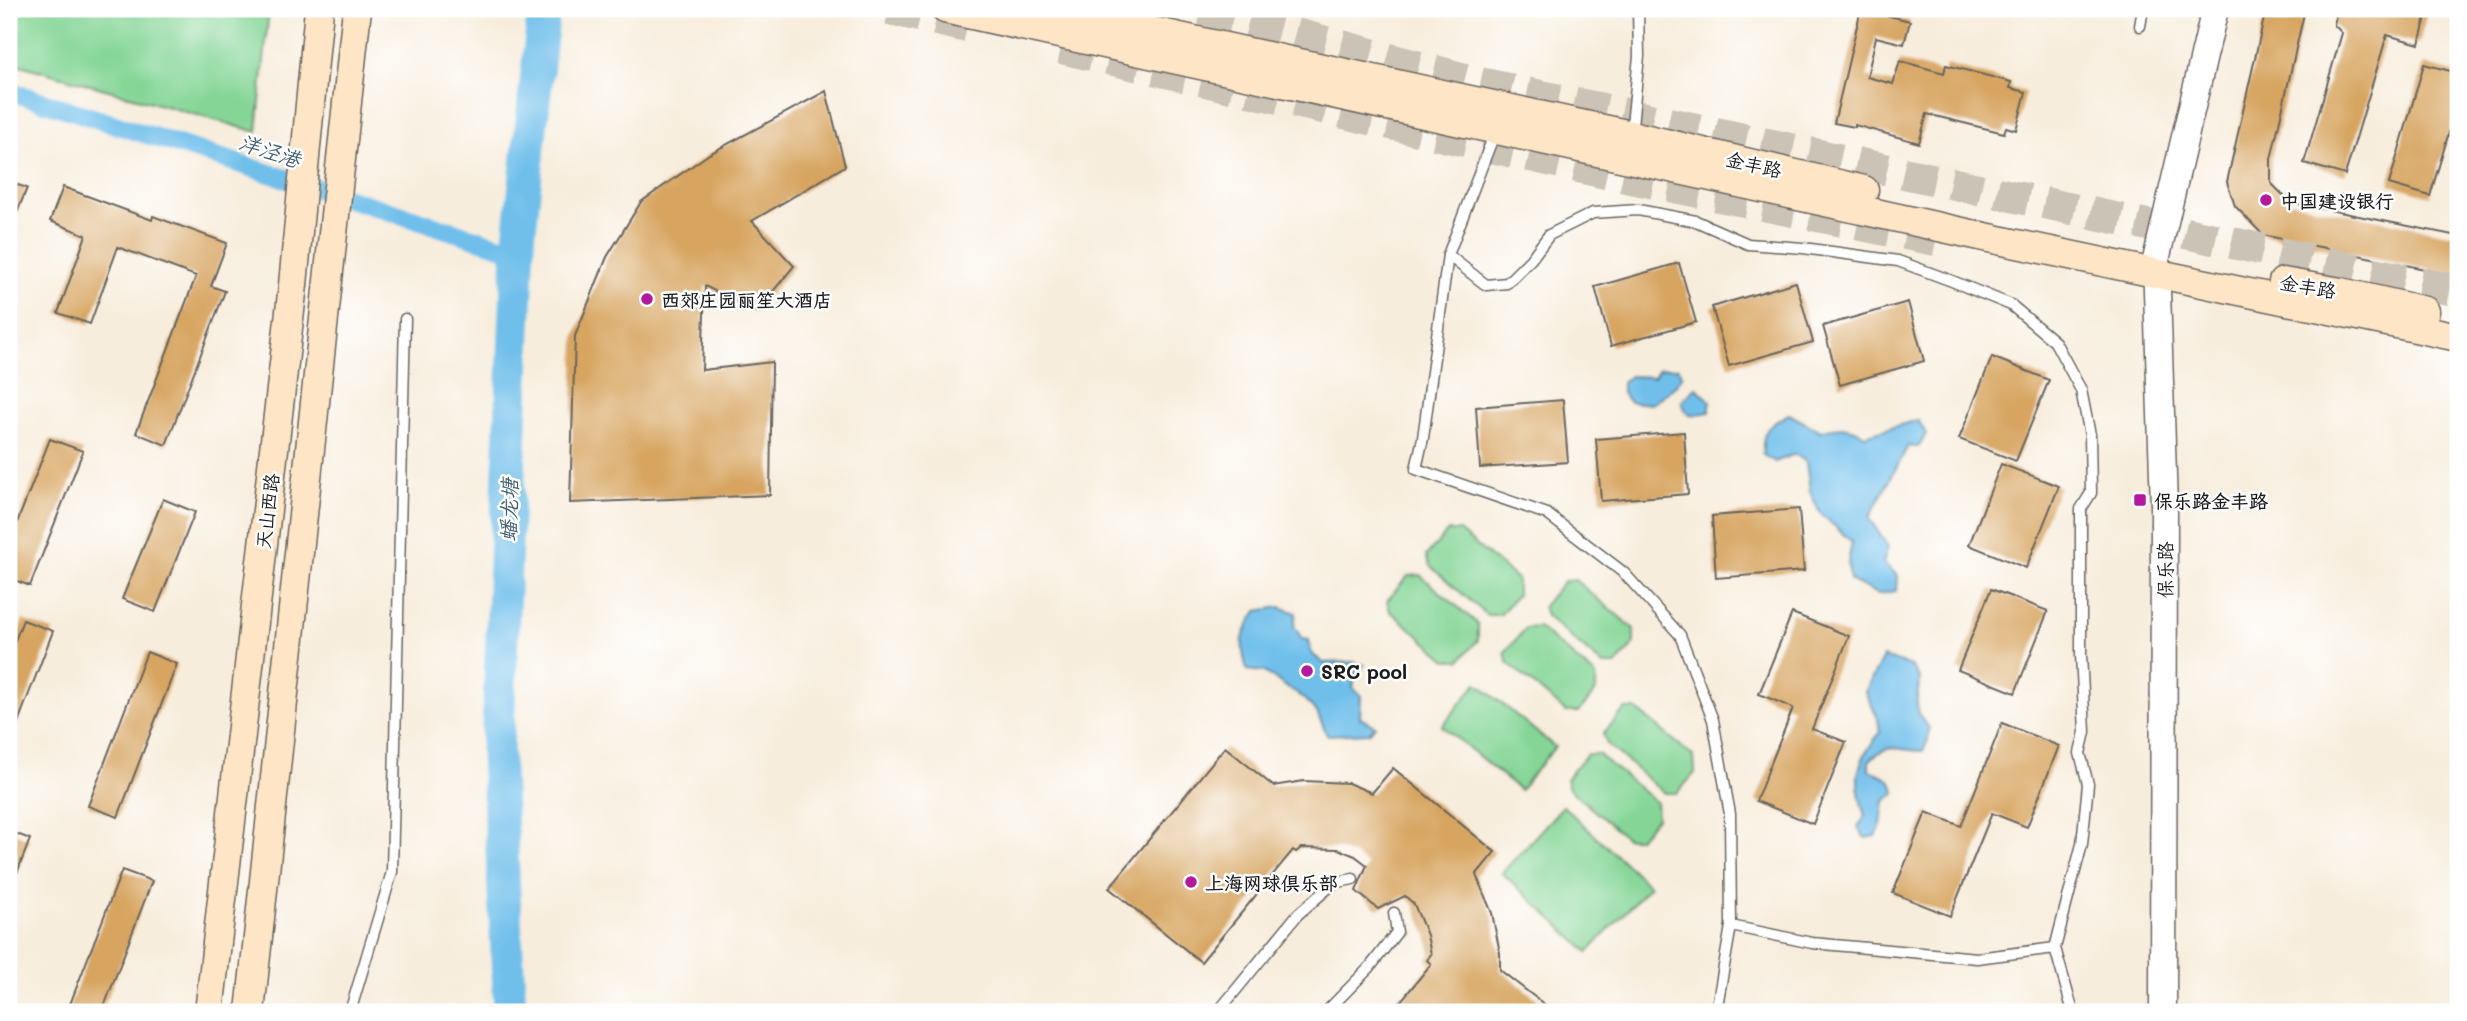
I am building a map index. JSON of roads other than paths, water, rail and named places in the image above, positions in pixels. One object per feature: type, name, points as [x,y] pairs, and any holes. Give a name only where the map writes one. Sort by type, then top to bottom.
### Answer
[{"type":"main road","name":"天山西路","points":[[209,1012],[293,285],[319,9]]},
{"type":"main road","name":"天山西路","points":[[250,1012],[357,9]]},
{"type":"main road","points":[[945,9],[1500,118],[2157,267]]},
{"type":"main road","name":"金丰路","points":[[1051,9],[1500,118],[1630,135],[2157,267],[2458,337]]},
{"type":"main road","name":"金丰路","points":[[2157,267],[2341,292],[2458,318]]},
{"type":"street","name":"保乐路","points":[[2163,1012],[2164,515],[2157,267],[2215,9]]},
{"type":"lane","points":[[1630,135],[1639,56],[1638,9]]},
{"type":"lane","points":[[2140,26],[2143,9]]},
{"type":"lane","points":[[1500,118],[1448,255],[1423,438],[1416,469],[1547,514],[1624,573],[1680,635],[1713,720],[1730,814],[1731,926],[1716,1012]]},
{"type":"lane","points":[[1448,255],[1486,285],[1507,282],[1531,259],[1549,235],[1593,213],[1638,210],[1696,221],[1748,244],[1802,248],[1898,261],[2011,305],[2055,342],[2081,390],[2090,435],[2091,493],[2081,509],[2081,654],[2085,732],[2080,753],[2088,784],[2082,844],[2055,948],[2073,1012]]},
{"type":"lane","points":[[350,1012],[392,872],[405,319]]},
{"type":"lane","points":[[1218,1012],[1298,914],[1334,883],[1353,879]]},
{"type":"lane","points":[[1326,1012],[1370,967],[1397,932],[1394,913]]},
{"type":"lane","points":[[1731,926],[1812,943],[1978,958],[2055,948]]},
{"type":"water","points":[[1678,368],[1682,375],[1676,385],[1652,404],[1630,402],[1622,393],[1622,382],[1630,376],[1654,377],[1659,369]]},
{"type":"water","points":[[1696,387],[1710,401],[1710,412],[1691,415],[1684,409],[1682,401]]},
{"type":"water","points":[[1789,414],[1820,431],[1844,427],[1865,435],[1918,420],[1926,434],[1918,447],[1908,446],[1869,518],[1888,547],[1883,563],[1897,575],[1896,591],[1878,594],[1850,580],[1848,563],[1852,542],[1820,513],[1810,492],[1806,462],[1795,454],[1775,462],[1763,455],[1763,440],[1767,429]]},
{"type":"water","name":"SRC pool","points":[[1280,607],[1296,613],[1294,626],[1302,639],[1309,640],[1311,653],[1323,663],[1353,662],[1364,665],[1355,675],[1353,688],[1361,695],[1360,718],[1375,726],[1369,733],[1327,735],[1317,712],[1303,698],[1264,672],[1247,670],[1242,645],[1248,627],[1257,611]]},
{"type":"water","points":[[1883,657],[1911,666],[1920,678],[1917,710],[1929,728],[1928,740],[1923,751],[1889,749],[1869,761],[1869,770],[1890,781],[1895,794],[1884,801],[1881,826],[1876,836],[1865,838],[1858,828],[1865,816],[1859,792],[1859,772],[1865,753],[1880,733],[1878,718],[1865,692]]},
{"type":"waterway","name":"蟠龙塘","points":[[510,1012],[497,752],[519,239],[544,9]]},
{"type":"waterway","name":"洋泾港","points":[[9,91],[518,252]]},
{"type":"tunnel","points":[[889,9],[976,29]]},
{"type":"tunnel","points":[[1202,9],[1480,83],[2458,291]]},
{"type":"tunnel","points":[[1061,48],[1596,171],[1950,243]]},
{"type":"place","name":"中国建设银行","points":[[2266,200]]},
{"type":"place","name":"西郊庄园丽笙大酒店","points":[[647,299]]},
{"type":"place","name":"保乐路金丰路","points":[[2140,500]]},
{"type":"place","name":"SRC pool","points":[[1307,671]]},
{"type":"place","name":"上海网球俱乐部","points":[[1191,882]]}]
